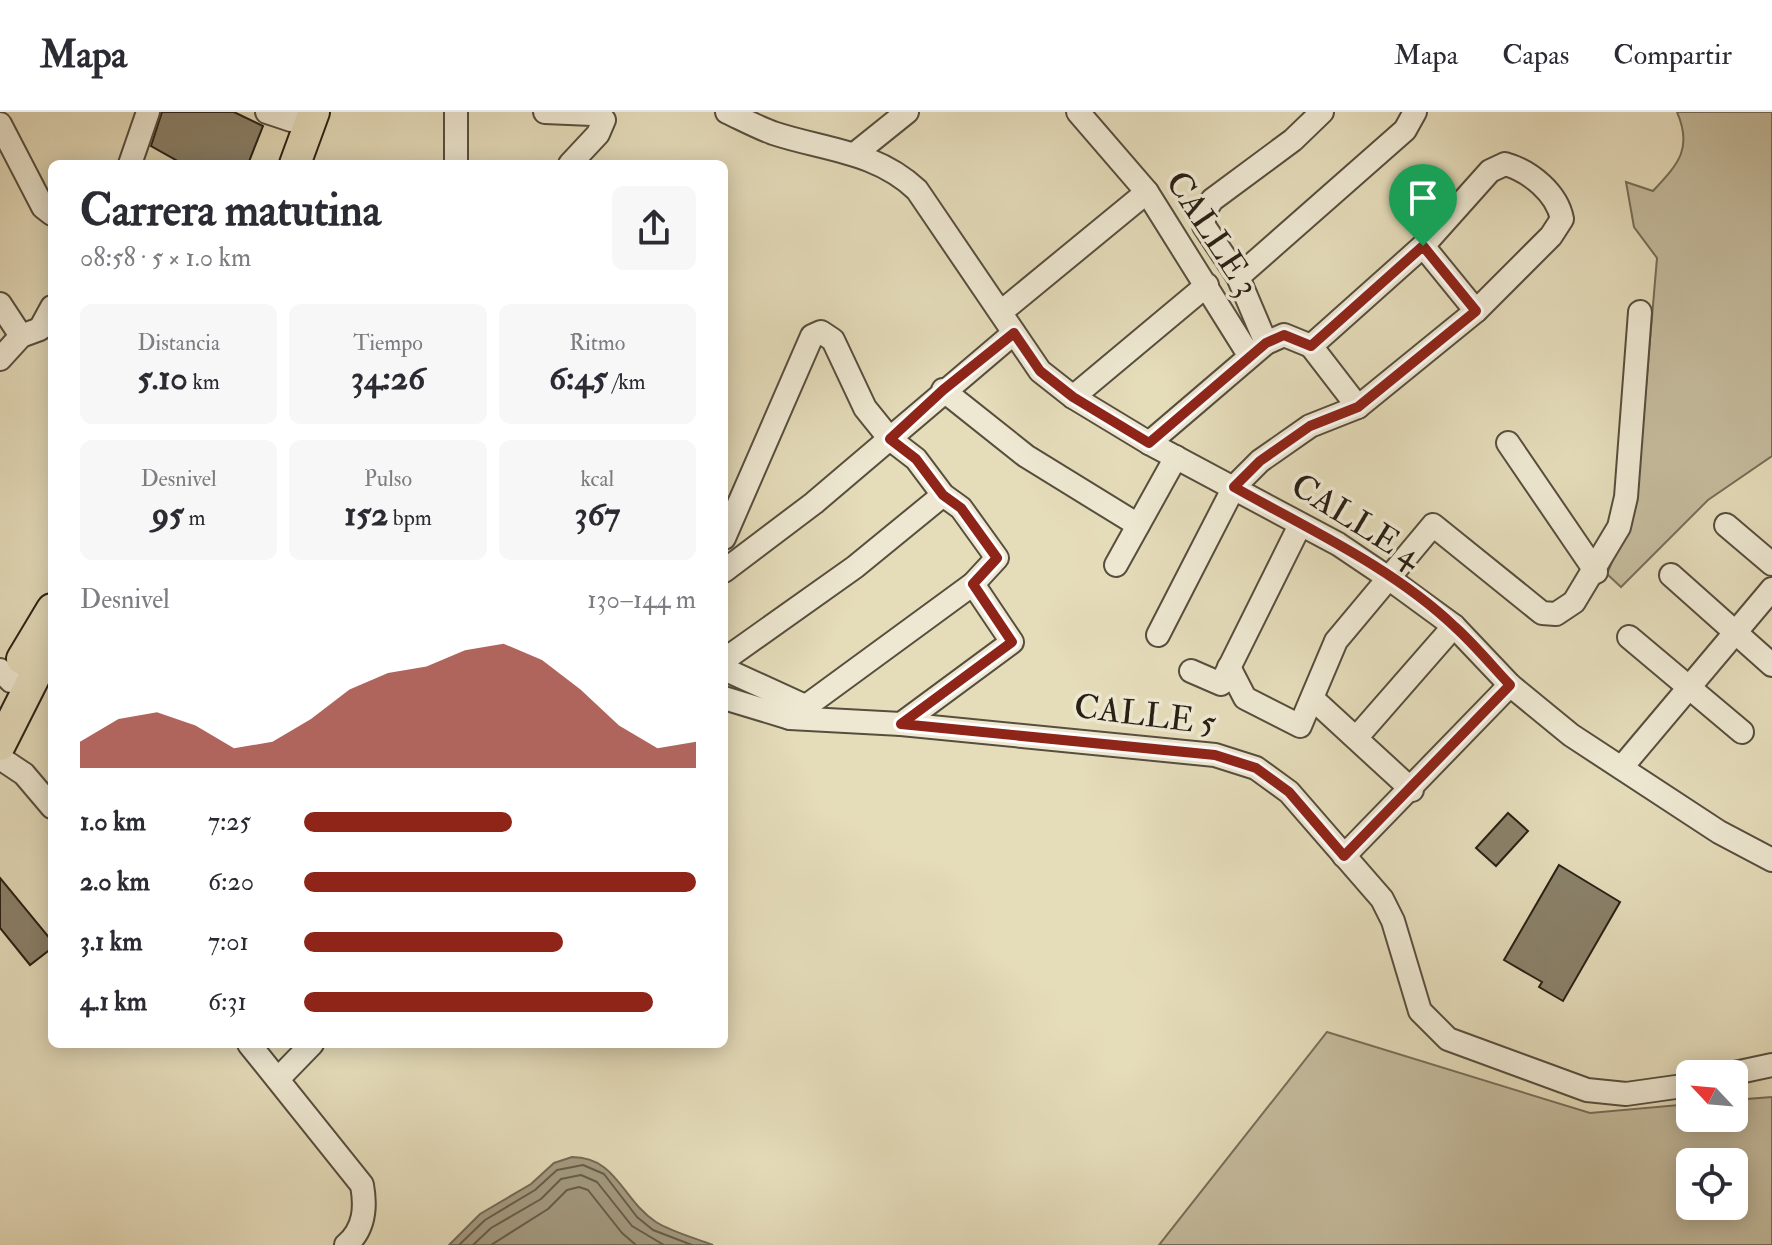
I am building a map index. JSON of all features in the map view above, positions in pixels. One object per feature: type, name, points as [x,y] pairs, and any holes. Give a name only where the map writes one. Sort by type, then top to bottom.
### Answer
[{"type":"highway","points":[[276,160],[292,114]]},
{"type":"highway","points":[[292,114],[295,160]]},
{"type":"highway","points":[[4,684],[48,615]]},
{"type":"highway","points":[[0,745],[48,650]]},
{"type":"street","points":[[131,160],[148,112]]},
{"type":"street","points":[[456,112],[456,160]]},
{"type":"street","points":[[545,112],[592,114],[604,120],[598,134],[574,160]]},
{"type":"street","name":"CALLE 4","points":[[727,112],[772,122],[856,153],[899,173],[917,190],[1040,371],[1073,397],[1387,577],[1454,626],[1510,685],[1571,735],[1719,832],[1772,860]]},
{"type":"street","points":[[856,153],[907,112]]},
{"type":"street","name":"CALLE 3","points":[[1078,112],[1147,192],[1207,285],[1258,349]]},
{"type":"street","name":"CALLE 3","points":[[1092,112],[1114,155]]},
{"type":"street","points":[[1258,349],[1238,277],[1204,226],[1204,213],[1212,200],[1293,140],[1322,112]]},
{"type":"street","points":[[1238,277],[1405,130],[1415,114]]},
{"type":"street","points":[[0,124],[43,207],[48,211]]},
{"type":"street","points":[[1158,635],[1234,487],[1260,461],[1310,426],[1358,407],[1476,311],[1551,236],[1562,219],[1559,202],[1521,169],[1505,164],[1490,171],[1423,246],[1311,346]]},
{"type":"street","points":[[1001,312],[1147,192]]},
{"type":"street","points":[[1423,246],[1476,311]]},
{"type":"street","points":[[1073,397],[1207,285]]},
{"type":"street","points":[[0,304],[38,335]]},
{"type":"street","points":[[1191,671],[1225,676],[1245,698],[1300,726],[1336,641],[1433,525],[1542,613],[1556,614],[1574,602],[1596,572],[1619,527],[1626,497],[1640,312]]},
{"type":"street","points":[[0,359],[38,335],[48,315]]},
{"type":"street","points":[[728,529],[812,336],[821,332],[833,340],[865,408],[890,439],[916,459],[943,495],[961,508],[997,558],[973,584],[798,712],[728,671]]},
{"type":"street","points":[[728,568],[890,439],[943,390],[1014,333]]},
{"type":"street","points":[[1149,443],[1258,349],[1284,335],[1311,346],[1358,407]]},
{"type":"street","points":[[943,390],[1026,456],[1138,525]]},
{"type":"street","points":[[1508,443],[1596,572]]},
{"type":"street","points":[[1116,565],[1176,457]]},
{"type":"street","points":[[728,657],[855,567],[943,495]]},
{"type":"street","points":[[1225,676],[1300,525]]},
{"type":"street","points":[[1726,525],[1772,564]]},
{"type":"street","points":[[1671,575],[1772,665]]},
{"type":"street","points":[[901,724],[1012,642],[973,584]]},
{"type":"street","points":[[1622,767],[1772,589]]},
{"type":"street","points":[[1357,737],[1454,626]]},
{"type":"street","points":[[1629,637],[1742,732]]},
{"type":"street","points":[[1344,856],[1412,790],[1510,685]]},
{"type":"street","name":"CALLE 5","points":[[728,699],[798,712],[901,724],[1215,755],[1256,768],[1289,792],[1382,899],[1393,921],[1420,1011],[1448,1039],[1587,1090],[1626,1094],[1676,1087]]},
{"type":"street","points":[[1313,699],[1412,790]]},
{"type":"street","points":[[0,758],[24,774],[48,802]]},
{"type":"street","points":[[252,1048],[362,1185],[366,1209],[353,1239],[346,1245]]},
{"type":"street","points":[[278,1079],[308,1048]]},
{"type":"street","points":[[1748,1070],[1772,1065]]},
{"type":"shaded area","points":[[1677,112],[1772,112],[1772,456],[1708,500],[1621,587],[1607,574],[1636,504],[1657,258],[1634,227],[1626,182],[1653,191],[1676,164],[1684,136]]},
{"type":"shaded area","points":[[1327,1032],[1590,1113],[1676,1105],[1676,1132],[1748,1132],[1748,1099],[1772,1097],[1772,1245],[1159,1245]]},
{"type":"water","points":[[572,1157],[599,1164],[656,1222],[713,1245],[449,1245],[480,1214],[531,1184],[554,1163]]},
{"type":"building","points":[[162,112],[234,112],[263,126],[250,160],[176,160],[151,146]]},
{"type":"building","points":[[1508,813],[1528,831],[1496,866],[1476,848]]},
{"type":"building","points":[[1559,865],[1620,902],[1563,1001],[1539,987],[1542,982],[1504,960]]},
{"type":"building","points":[[0,878],[48,936],[48,951],[30,965],[0,928]]},
{"type":"route","points":[[1423,246],[1476,311],[1358,407],[1310,426],[1260,461],[1234,487],[1338,544],[1387,577],[1454,626],[1510,685],[1412,790],[1344,856],[1289,792],[1256,768],[1215,755],[901,724],[1012,642],[973,584],[997,558],[961,508],[943,495],[916,459],[890,439],[943,390],[1014,333],[1040,371],[1073,397],[1149,443],[1206,391],[1266,343],[1284,335],[1311,346],[1423,246]]}]
